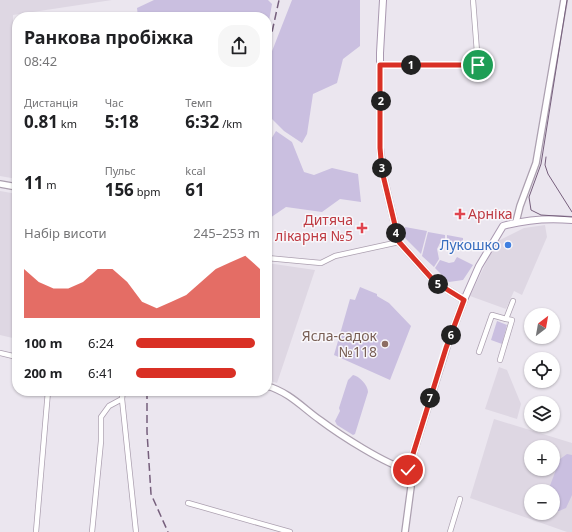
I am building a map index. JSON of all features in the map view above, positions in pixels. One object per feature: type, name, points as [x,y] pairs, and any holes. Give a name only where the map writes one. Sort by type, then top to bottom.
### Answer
[{"type":"main road","points":[[383,0],[380,65],[380,148],[382,171],[399,242],[435,282],[464,300],[479,266],[503,226],[516,222],[562,219],[572,220]]},
{"type":"main road","points":[[562,219],[572,215]]},
{"type":"street","points":[[380,65],[478,65],[472,0]]},
{"type":"street","points":[[516,222],[520,206],[536,163],[564,0]]},
{"type":"street","points":[[0,184],[12,186]]},
{"type":"street","points":[[272,258],[321,263],[335,256],[399,242]]},
{"type":"street","points":[[405,532],[411,487],[408,470],[446,348],[464,300]]},
{"type":"street","points":[[506,319],[512,301]]},
{"type":"street","points":[[479,352],[492,315],[512,320],[500,360]]},
{"type":"street","points":[[0,353],[12,355]]},
{"type":"street","points":[[272,388],[280,390],[320,420],[354,442],[400,468],[408,470]]},
{"type":"street","points":[[36,532],[48,396]]},
{"type":"street","points":[[122,396],[136,532]]},
{"type":"street","points":[[92,532],[101,440],[101,418],[109,406],[122,399]]},
{"type":"street","points":[[450,532],[460,499]]},
{"type":"street","points":[[188,503],[290,532]]},
{"type":"shaded area","points":[[0,0],[112,0],[33,12],[12,12],[12,178],[0,176]]},
{"type":"shaded area","points":[[154,0],[268,0],[272,4],[271,12],[137,12],[137,8]]},
{"type":"shaded area","points":[[292,0],[360,0],[360,46],[343,59],[337,83],[313,94],[307,134],[302,143],[284,131],[272,119],[272,51]]},
{"type":"shaded area","points":[[276,131],[292,142],[304,172],[314,175],[332,168],[358,174],[361,202],[340,199],[322,212],[286,207],[272,217],[272,138]]},
{"type":"shaded area","points":[[0,191],[12,193],[12,338],[0,335]]},
{"type":"shaded area","points":[[545,225],[547,237],[522,295],[514,291],[506,309],[470,296],[496,242],[524,228]]},
{"type":"shaded area","points":[[405,227],[427,231],[421,254],[404,237],[403,233]]},
{"type":"shaded area","points":[[428,232],[445,235],[445,242],[440,243],[437,249],[439,259],[434,267],[422,256]]},
{"type":"shaded area","points":[[447,235],[463,238],[463,247],[458,249],[447,244]]},
{"type":"shaded area","points":[[457,257],[473,265],[463,280],[449,282],[435,268],[440,260],[449,263],[454,262]]},
{"type":"shaded area","points":[[272,264],[315,270],[277,383],[272,382]]},
{"type":"shaded area","points":[[360,287],[377,294],[377,296],[389,303],[411,326],[390,380],[334,355],[350,299],[355,300]]},
{"type":"shaded area","points":[[497,321],[507,325],[502,344],[491,340]]},
{"type":"shaded area","points":[[499,367],[507,370],[521,404],[517,419],[485,409]]},
{"type":"shaded area","points":[[353,375],[363,381],[368,389],[368,392],[355,434],[353,435],[337,425],[335,421],[340,411],[339,408],[348,380]]},
{"type":"shaded area","points":[[494,419],[524,428],[524,432],[536,432],[572,443],[572,532],[567,532],[533,520],[560,520],[560,484],[524,484],[524,517],[470,498]]},
{"type":"shaded area","points":[[567,454],[572,455],[572,495],[566,508],[560,511],[560,484],[551,484],[554,476],[560,476],[560,459]]},
{"type":"tram line","points":[[567,0],[541,164],[529,197],[531,210],[541,215],[572,217]]},
{"type":"tram line","points":[[546,157],[545,165],[548,174],[572,212]]},
{"type":"railway","points":[[272,32],[279,0]]},
{"type":"railway","points":[[147,396],[147,432],[151,494],[168,532]]},
{"type":"place","name":"Арніка","points":[[460,214]]},
{"type":"place","name":"Дитяча лікарня №5","points":[[362,228]]},
{"type":"place","name":"Лукошко","points":[[508,245]]},
{"type":"place","name":"Ясла-садок №118","points":[[385,344]]},
{"type":"route","points":[[408,470],[446,348],[464,300],[435,282],[399,242],[382,171],[380,148],[380,65],[478,65]]}]
